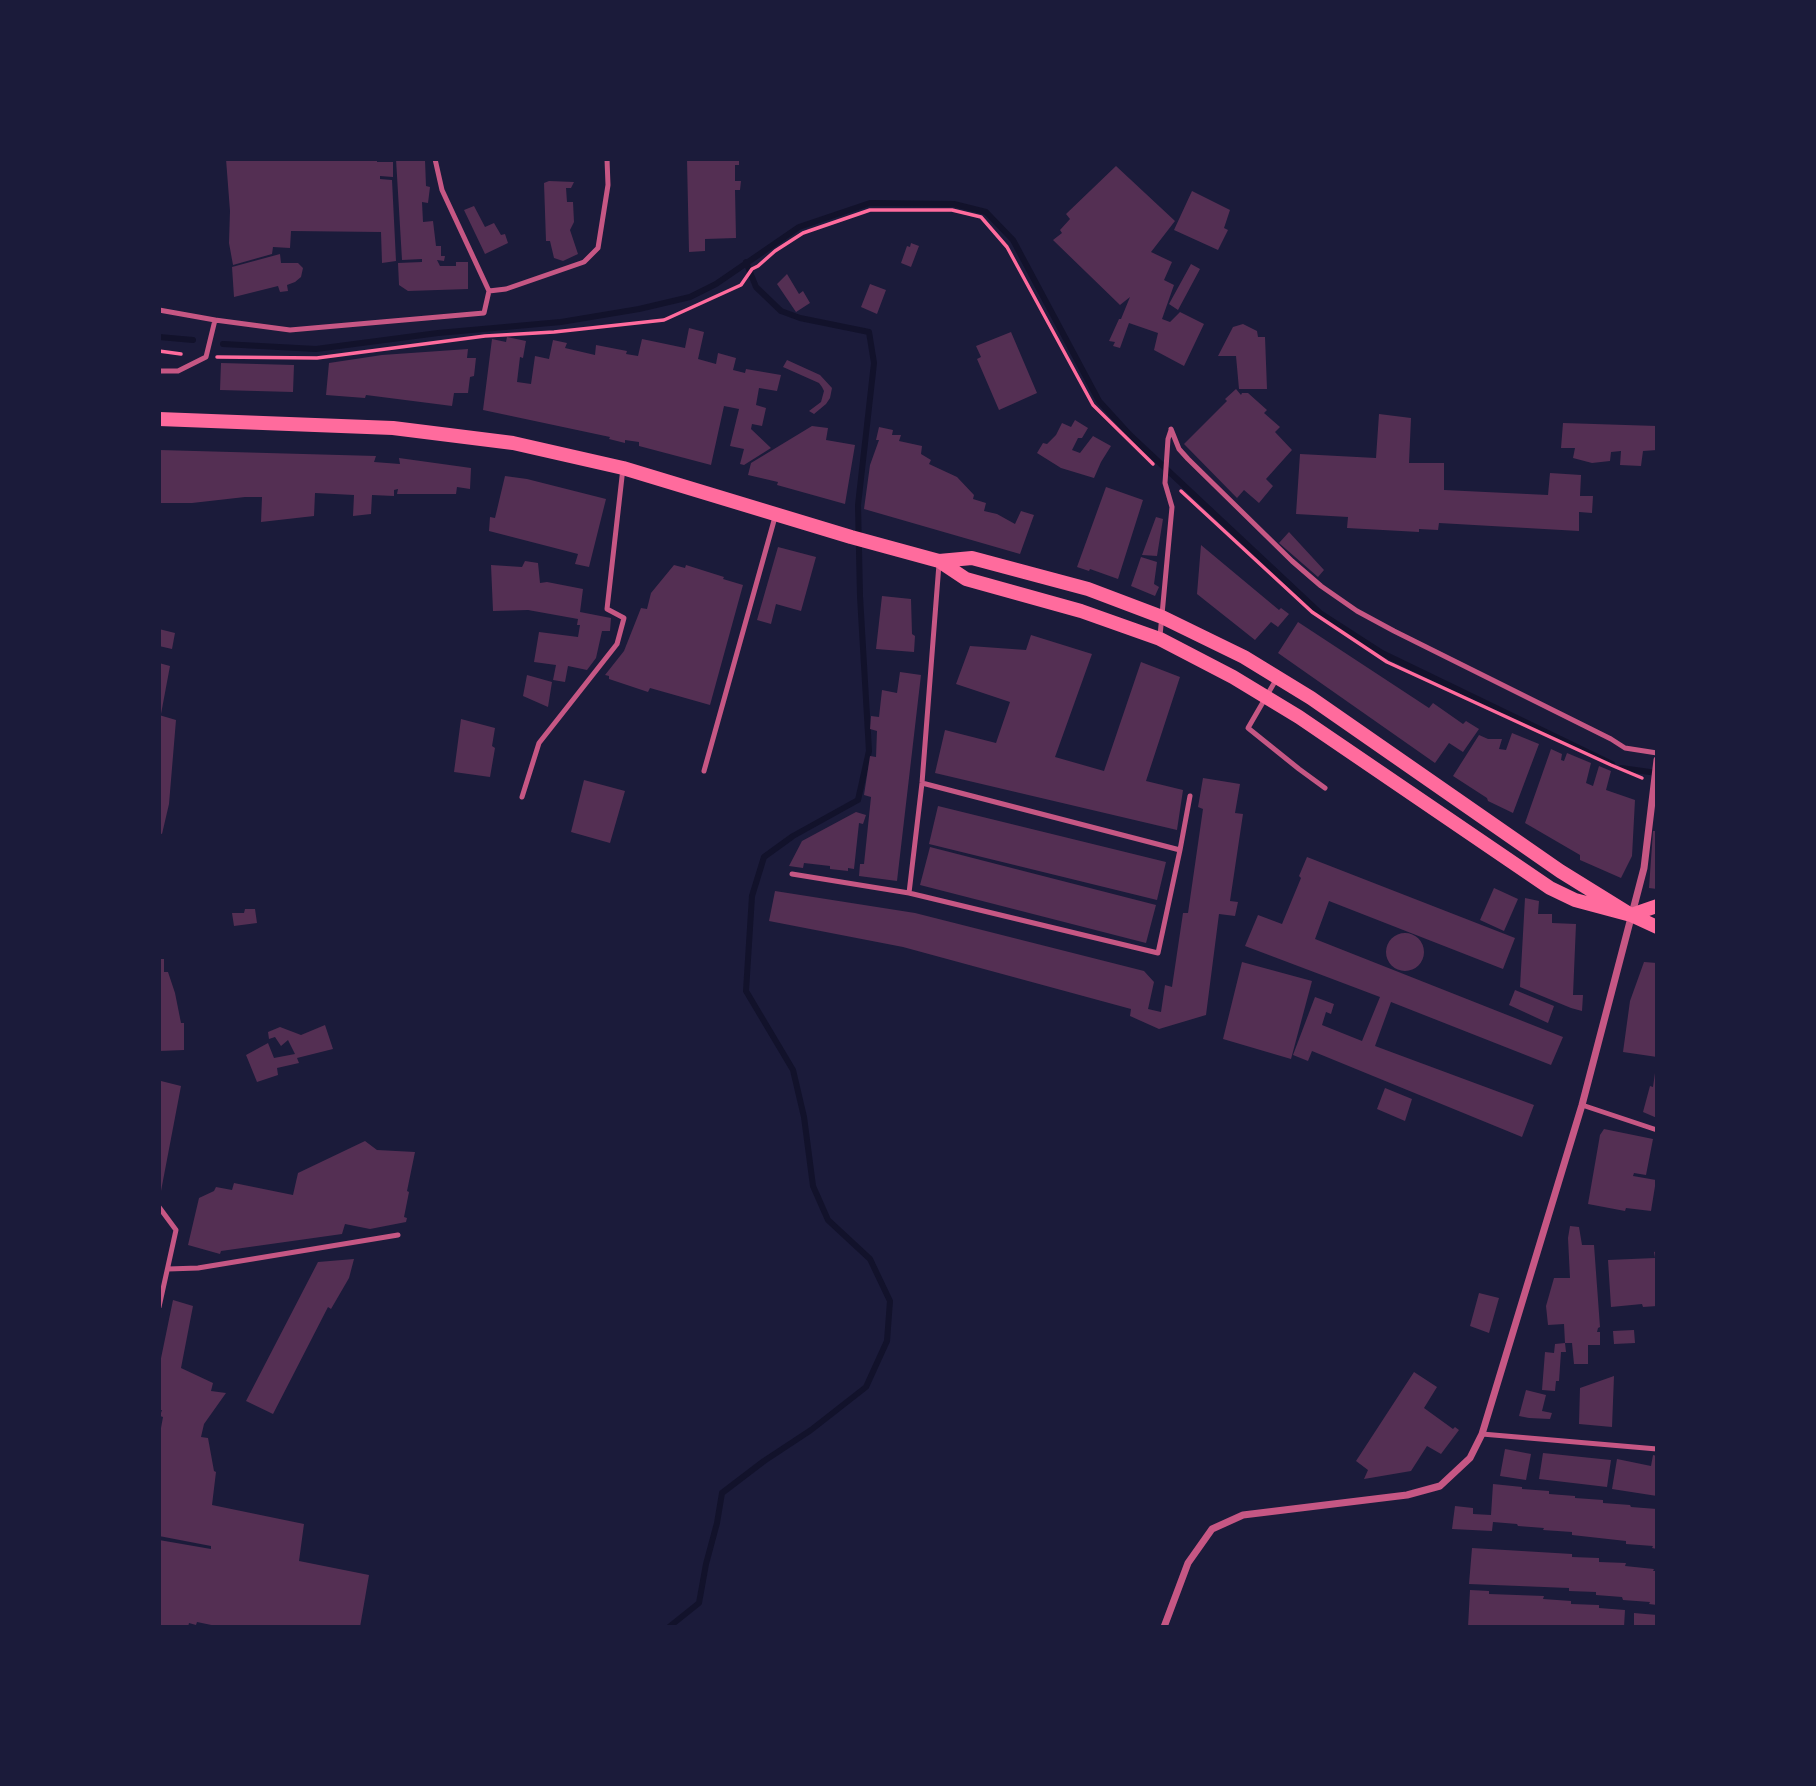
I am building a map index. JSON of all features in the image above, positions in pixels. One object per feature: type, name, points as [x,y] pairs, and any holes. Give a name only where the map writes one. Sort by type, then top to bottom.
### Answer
[{"type":"main road","points":[[159,418],[405,430],[513,443],[623,468],[939,561],[966,579],[1082,611],[1160,639],[1233,677],[1310,724],[1550,888],[1575,900],[1631,915],[1657,906]]},
{"type":"main road","points":[[939,561],[972,558],[1088,589],[1162,617],[1244,657],[1311,698],[1560,871],[1631,915],[1657,927]]},
{"type":"street","points":[[1164,1627],[1188,1563],[1212,1529],[1243,1515],[1407,1495],[1440,1486],[1470,1458],[1482,1434],[1582,1105],[1643,868],[1657,760]]},
{"type":"lane","points":[[159,310],[290,331],[484,313],[489,291],[442,190],[435,159]]},
{"type":"lane","points":[[489,291],[506,289],[584,262],[598,248],[608,185],[607,159]]},
{"type":"lane","points":[[159,372],[178,371],[206,357],[215,320]]},
{"type":"lane","points":[[1160,639],[1172,507],[1165,483],[1171,429],[1179,449],[1235,506],[1321,586],[1357,611],[1625,748],[1657,753]]},
{"type":"lane","points":[[522,797],[539,743],[617,645],[624,618],[607,609],[623,468]]},
{"type":"lane","points":[[704,771],[776,514]]},
{"type":"lane","points":[[909,893],[922,783],[939,561]]},
{"type":"lane","points":[[1277,678],[1248,728],[1325,788]]},
{"type":"lane","points":[[922,783],[1180,850]]},
{"type":"lane","points":[[792,874],[909,893],[1158,953],[1191,796]]},
{"type":"lane","points":[[1582,1105],[1657,1130]]},
{"type":"lane","points":[[159,1207],[176,1230],[159,1307]]},
{"type":"lane","points":[[168,1269],[198,1268],[398,1235]]},
{"type":"lane","points":[[1482,1434],[1657,1449]]},
{"type":"path","points":[[159,351],[206,357],[317,358],[485,336],[554,332],[664,320],[741,285],[752,269],[803,233],[870,210],[952,210],[981,217],[1007,247],[1093,405],[1166,476]]},
{"type":"building","points":[[226,159],[377,159],[377,162],[393,162],[393,177],[380,176],[380,179],[392,180],[396,261],[382,263],[381,232],[291,231],[290,248],[273,247],[272,254],[233,265],[229,243],[230,211]]},
{"type":"building","points":[[396,159],[425,160],[426,186],[430,187],[428,203],[422,202],[423,222],[433,221],[436,246],[441,246],[441,256],[445,256],[444,261],[437,260],[440,266],[456,266],[456,262],[468,262],[468,289],[408,291],[399,285],[398,263],[422,262],[422,259],[402,260]]},
{"type":"building","points":[[687,159],[739,159],[739,165],[735,165],[735,181],[741,181],[740,190],[735,190],[736,238],[705,239],[705,251],[689,252]]},
{"type":"building","points":[[1116,166],[1175,221],[1151,252],[1172,262],[1164,280],[1174,285],[1162,319],[1170,322],[1180,312],[1204,324],[1184,366],[1154,350],[1158,333],[1129,323],[1120,348],[1113,346],[1115,342],[1109,341],[1130,297],[1120,305],[1053,240],[1062,233],[1060,230],[1070,219],[1066,214]]},
{"type":"building","points":[[574,182],[571,188],[566,188],[567,202],[573,202],[574,222],[570,230],[578,254],[563,261],[554,258],[550,241],[546,241],[544,183]]},
{"type":"building","points":[[1192,191],[1230,210],[1224,228],[1228,230],[1218,250],[1174,230]]},
{"type":"building","points":[[474,206],[485,227],[494,223],[501,235],[505,234],[508,243],[485,254],[464,210]]},
{"type":"building","points":[[911,243],[919,246],[911,267],[901,263],[907,246],[910,247]]},
{"type":"building","points":[[280,254],[281,263],[298,263],[303,268],[301,277],[287,285],[288,291],[280,292],[278,286],[234,297],[232,267]]},
{"type":"building","points":[[1191,264],[1200,269],[1178,310],[1169,304]]},
{"type":"building","points":[[787,274],[799,294],[803,291],[810,303],[796,312],[777,284]]},
{"type":"building","points":[[870,284],[886,290],[877,314],[861,307]]},
{"type":"building","points":[[1243,324],[1257,331],[1258,337],[1265,337],[1267,389],[1239,389],[1236,356],[1218,356],[1233,327]]},
{"type":"building","points":[[689,328],[704,332],[698,359],[716,364],[718,353],[736,358],[733,370],[745,373],[746,369],[781,375],[777,391],[759,388],[756,405],[766,408],[762,426],[752,424],[751,429],[771,448],[744,465],[740,464],[744,449],[730,446],[739,409],[724,406],[711,465],[639,446],[639,442],[625,440],[625,443],[609,439],[610,437],[483,410],[492,339],[506,342],[507,337],[526,341],[523,358],[520,357],[517,382],[531,384],[535,356],[549,359],[553,340],[567,343],[565,348],[595,355],[596,345],[638,356],[642,339],[685,348]]},
{"type":"building","points":[[1011,332],[1037,393],[999,410],[977,359],[981,357],[976,346]]},
{"type":"building","points":[[468,349],[467,358],[476,358],[474,376],[470,377],[468,393],[454,393],[452,406],[366,395],[365,398],[326,395],[329,363],[382,355]]},
{"type":"building","points":[[787,360],[820,375],[832,388],[826,404],[814,414],[809,411],[821,402],[824,391],[822,387],[819,383],[783,367]]},
{"type":"building","points":[[221,363],[294,365],[293,392],[220,390]]},
{"type":"building","points":[[1236,389],[1241,395],[1248,393],[1267,410],[1264,413],[1280,427],[1275,432],[1292,450],[1266,479],[1273,486],[1259,503],[1244,490],[1237,498],[1184,444]]},
{"type":"building","points":[[1379,414],[1411,418],[1409,463],[1444,463],[1444,490],[1548,495],[1550,473],[1581,475],[1580,496],[1593,496],[1592,513],[1579,512],[1579,531],[1439,523],[1438,530],[1419,529],[1419,532],[1347,528],[1348,517],[1296,514],[1300,454],[1376,458]]},
{"type":"building","points":[[1075,420],[1088,428],[1082,438],[1078,438],[1072,450],[1080,453],[1093,436],[1111,446],[1094,478],[1061,468],[1037,453],[1043,443],[1047,444],[1056,435],[1062,423],[1071,427]]},
{"type":"building","points":[[1563,423],[1657,426],[1657,450],[1643,451],[1641,466],[1620,465],[1621,451],[1611,452],[1610,461],[1592,463],[1573,458],[1575,448],[1561,448]]},
{"type":"building","points":[[812,426],[828,428],[826,440],[855,445],[845,504],[748,475],[751,463]]},
{"type":"building","points":[[879,427],[893,430],[892,435],[901,435],[899,441],[922,446],[921,454],[931,460],[929,464],[957,477],[974,495],[973,499],[986,503],[984,511],[997,514],[1015,524],[1021,511],[1034,515],[1020,554],[864,509],[870,465],[879,440],[876,440]]},
{"type":"building","points":[[159,450],[376,456],[374,462],[400,464],[399,458],[471,468],[470,489],[457,487],[456,494],[397,494],[398,489],[394,490],[394,496],[372,495],[371,514],[353,516],[354,495],[315,493],[314,516],[261,522],[262,497],[159,503]]},
{"type":"building","points":[[505,476],[606,499],[589,567],[575,564],[578,554],[489,531],[490,517],[495,518]]},
{"type":"building","points":[[1106,487],[1143,500],[1118,579],[1077,567]]},
{"type":"building","points":[[1156,517],[1163,519],[1157,556],[1142,555]]},
{"type":"building","points":[[1289,532],[1324,570],[1318,577],[1279,543]]},
{"type":"building","points":[[1201,545],[1279,610],[1281,608],[1289,614],[1278,627],[1271,622],[1255,640],[1197,594]]},
{"type":"building","points":[[778,547],[816,557],[801,611],[776,604],[771,624],[757,620]]},
{"type":"building","points":[[1141,557],[1157,562],[1154,584],[1159,587],[1155,596],[1131,586]]},
{"type":"building","points":[[525,561],[538,563],[540,583],[583,589],[580,612],[611,618],[610,631],[602,631],[596,658],[587,670],[568,666],[565,682],[553,680],[556,665],[534,662],[539,632],[578,637],[578,619],[528,610],[493,611],[491,565],[522,567]]},
{"type":"building","points":[[674,565],[685,568],[686,565],[743,585],[710,705],[650,688],[648,692],[609,679],[609,676],[605,675],[624,651],[641,608],[647,609],[651,593]]},
{"type":"building","points":[[882,596],[911,599],[914,652],[876,649]]},
{"type":"building","points":[[1298,622],[1429,708],[1433,703],[1463,724],[1466,721],[1479,729],[1463,752],[1449,743],[1435,763],[1278,653]]},
{"type":"building","points":[[159,629],[175,633],[172,649],[159,646]]},
{"type":"building","points":[[1031,635],[1092,654],[1055,757],[1104,771],[1141,662],[1180,677],[1146,781],[1183,790],[1177,830],[935,773],[945,730],[996,743],[1010,702],[956,684],[970,646],[1026,650]]},
{"type":"building","points":[[159,663],[170,666],[161,714],[159,714]]},
{"type":"building","points":[[900,672],[921,675],[897,881],[859,876],[860,864],[864,864],[871,797],[864,795],[870,756],[876,757],[877,731],[870,729],[871,716],[879,717],[882,690],[897,693]]},
{"type":"building","points":[[527,675],[552,682],[548,707],[523,696]]},
{"type":"building","points":[[159,715],[176,720],[169,804],[162,834],[159,833]]},
{"type":"building","points":[[461,719],[495,728],[490,777],[454,772]]},
{"type":"building","points":[[1512,733],[1539,744],[1513,813],[1488,801],[1453,776],[1479,735],[1488,739],[1502,739],[1499,749],[1506,750]]},
{"type":"building","points":[[1551,749],[1562,754],[1561,760],[1564,761],[1567,753],[1591,763],[1586,783],[1593,786],[1599,766],[1611,771],[1606,790],[1635,800],[1632,856],[1621,878],[1580,860],[1580,855],[1525,823]]},
{"type":"building","points":[[1203,778],[1240,784],[1235,813],[1243,814],[1230,901],[1238,902],[1235,916],[1219,914],[1206,1015],[1159,1029],[1130,1016],[1131,1009],[903,947],[769,921],[775,891],[915,913],[1144,971],[1154,982],[1148,1009],[1161,1012],[1165,985],[1172,987],[1183,913],[1188,913],[1203,809],[1198,807]]},
{"type":"building","points":[[584,780],[625,791],[610,843],[571,832]]},
{"type":"building","points":[[938,806],[1166,862],[1157,900],[929,844]]},
{"type":"building","points":[[856,812],[866,815],[863,824],[859,823],[854,869],[830,869],[830,866],[804,863],[803,868],[789,866],[802,841]]},
{"type":"building","points":[[1653,831],[1657,831],[1657,889],[1649,888]]},
{"type":"building","points":[[930,847],[1156,905],[1146,943],[920,885]]},
{"type":"building","points":[[1307,857],[1515,938],[1503,969],[1329,901],[1315,939],[1563,1037],[1551,1065],[1391,1002],[1375,1046],[1534,1105],[1522,1137],[1312,1051],[1308,1061],[1293,1055],[1315,997],[1334,1004],[1331,1014],[1326,1012],[1322,1025],[1362,1041],[1380,997],[1245,946],[1258,915],[1282,924]]},
{"type":"building","points":[[1494,888],[1518,899],[1504,931],[1480,920]]},
{"type":"building","points":[[1525,898],[1539,901],[1538,914],[1552,914],[1552,923],[1576,924],[1573,995],[1583,995],[1582,1011],[1520,987]]},
{"type":"building","points":[[245,909],[255,909],[257,923],[234,926],[232,913],[244,913]]},
{"type":"building","points":[[1405,933],[1418,939],[1424,952],[1418,965],[1405,971],[1392,965],[1386,952],[1392,939]]},
{"type":"building","points":[[159,959],[164,959],[164,972],[168,972],[181,1023],[184,1023],[184,1050],[159,1051]]},
{"type":"building","points":[[1242,962],[1312,981],[1291,1059],[1223,1039]]},
{"type":"building","points":[[1644,962],[1657,963],[1657,1057],[1623,1052],[1630,1001]]},
{"type":"building","points":[[1515,990],[1554,1006],[1548,1023],[1509,1005]]},
{"type":"building","points":[[325,1025],[333,1049],[297,1058],[299,1063],[277,1068],[278,1075],[257,1082],[246,1055],[268,1043],[274,1058],[295,1054],[288,1040],[281,1046],[275,1037],[269,1039],[268,1032],[280,1027],[301,1035]]},
{"type":"building","points":[[1655,1073],[1657,1118],[1643,1112],[1650,1086],[1653,1087]]},
{"type":"building","points":[[161,1081],[181,1086],[161,1191],[159,1190]]},
{"type":"building","points":[[1385,1088],[1412,1099],[1405,1121],[1377,1109]]},
{"type":"building","points":[[1604,1129],[1653,1139],[1646,1175],[1634,1173],[1633,1176],[1656,1180],[1651,1211],[1626,1208],[1625,1211],[1588,1204],[1600,1135]]},
{"type":"building","points":[[365,1141],[377,1150],[415,1152],[407,1191],[409,1192],[404,1217],[407,1218],[406,1222],[370,1229],[345,1224],[342,1234],[221,1251],[220,1254],[188,1245],[199,1198],[214,1191],[216,1187],[232,1190],[234,1183],[293,1195],[298,1173]]},
{"type":"building","points":[[1570,1226],[1579,1227],[1582,1245],[1594,1245],[1600,1327],[1597,1332],[1600,1332],[1600,1345],[1588,1345],[1588,1364],[1574,1364],[1572,1343],[1565,1343],[1564,1324],[1548,1325],[1546,1306],[1554,1278],[1570,1278]]},
{"type":"building","points":[[1657,1251],[1657,1306],[1643,1307],[1642,1304],[1611,1307],[1608,1260],[1655,1258],[1654,1252]]},
{"type":"building","points":[[354,1259],[349,1278],[331,1309],[328,1307],[273,1414],[246,1401],[318,1262]]},
{"type":"building","points":[[1479,1293],[1499,1298],[1489,1333],[1470,1326]]},
{"type":"building","points":[[173,1300],[193,1306],[181,1368],[213,1383],[211,1391],[226,1393],[204,1424],[201,1437],[208,1438],[216,1472],[212,1505],[304,1524],[299,1561],[369,1575],[360,1627],[221,1627],[197,1622],[196,1625],[189,1623],[188,1627],[159,1627],[159,1540],[211,1549],[211,1546],[159,1536],[159,1427],[161,1428],[163,1417],[160,1416],[162,1410],[159,1410],[159,1368]]},
{"type":"building","points":[[1634,1330],[1635,1343],[1614,1344],[1613,1331]]},
{"type":"building","points":[[1565,1343],[1566,1352],[1561,1352],[1559,1381],[1556,1381],[1555,1391],[1542,1390],[1545,1352],[1554,1353],[1555,1344]]},
{"type":"building","points":[[1414,1372],[1437,1387],[1424,1408],[1453,1429],[1455,1427],[1459,1430],[1441,1454],[1427,1446],[1411,1471],[1364,1479],[1368,1470],[1356,1461]]},
{"type":"building","points":[[1614,1376],[1612,1427],[1579,1424],[1580,1388]]},
{"type":"building","points":[[1526,1390],[1546,1395],[1542,1411],[1552,1413],[1550,1419],[1519,1416]]},
{"type":"building","points":[[1505,1449],[1531,1454],[1526,1480],[1500,1476]]},
{"type":"building","points":[[1543,1453],[1611,1460],[1607,1487],[1539,1479]]},
{"type":"building","points":[[1653,1455],[1657,1456],[1657,1496],[1612,1489],[1617,1459],[1651,1466]]},
{"type":"building","points":[[1493,1484],[1603,1500],[1603,1503],[1657,1509],[1657,1549],[1652,1548],[1653,1546],[1626,1544],[1626,1541],[1572,1535],[1572,1532],[1543,1530],[1544,1528],[1517,1524],[1493,1522],[1492,1531],[1452,1529],[1455,1506],[1473,1508],[1473,1514],[1491,1515]]},
{"type":"building","points":[[1472,1548],[1572,1554],[1572,1557],[1599,1558],[1599,1562],[1626,1563],[1625,1566],[1654,1569],[1653,1571],[1657,1571],[1657,1605],[1623,1600],[1622,1597],[1596,1595],[1596,1592],[1569,1591],[1569,1588],[1469,1584]]},
{"type":"building","points":[[1470,1590],[1489,1591],[1489,1594],[1544,1596],[1543,1599],[1571,1601],[1571,1604],[1625,1610],[1624,1627],[1468,1627]]},
{"type":"building","points":[[1634,1613],[1657,1615],[1657,1627],[1634,1627]]},
{"type":"waterway","points":[[223,344],[316,349],[438,333],[561,322],[639,309],[690,297],[716,284],[799,227],[870,203],[954,204],[986,212],[1013,240],[1099,401],[1130,435],[1320,613],[1382,653],[1612,764]]},
{"type":"waterway","points":[[669,1627],[699,1603],[722,1493],[866,1387],[887,1341],[890,1301],[870,1259],[828,1220],[813,1186],[804,1117],[793,1070],[746,991],[752,896],[764,857],[793,836],[858,800],[869,751],[858,505],[874,363],[869,332],[800,318],[781,311],[756,287],[746,262]]},
{"type":"waterway","points":[[159,337],[193,340]]},
{"type":"waterway","points":[[1621,768],[1657,773]]}]
